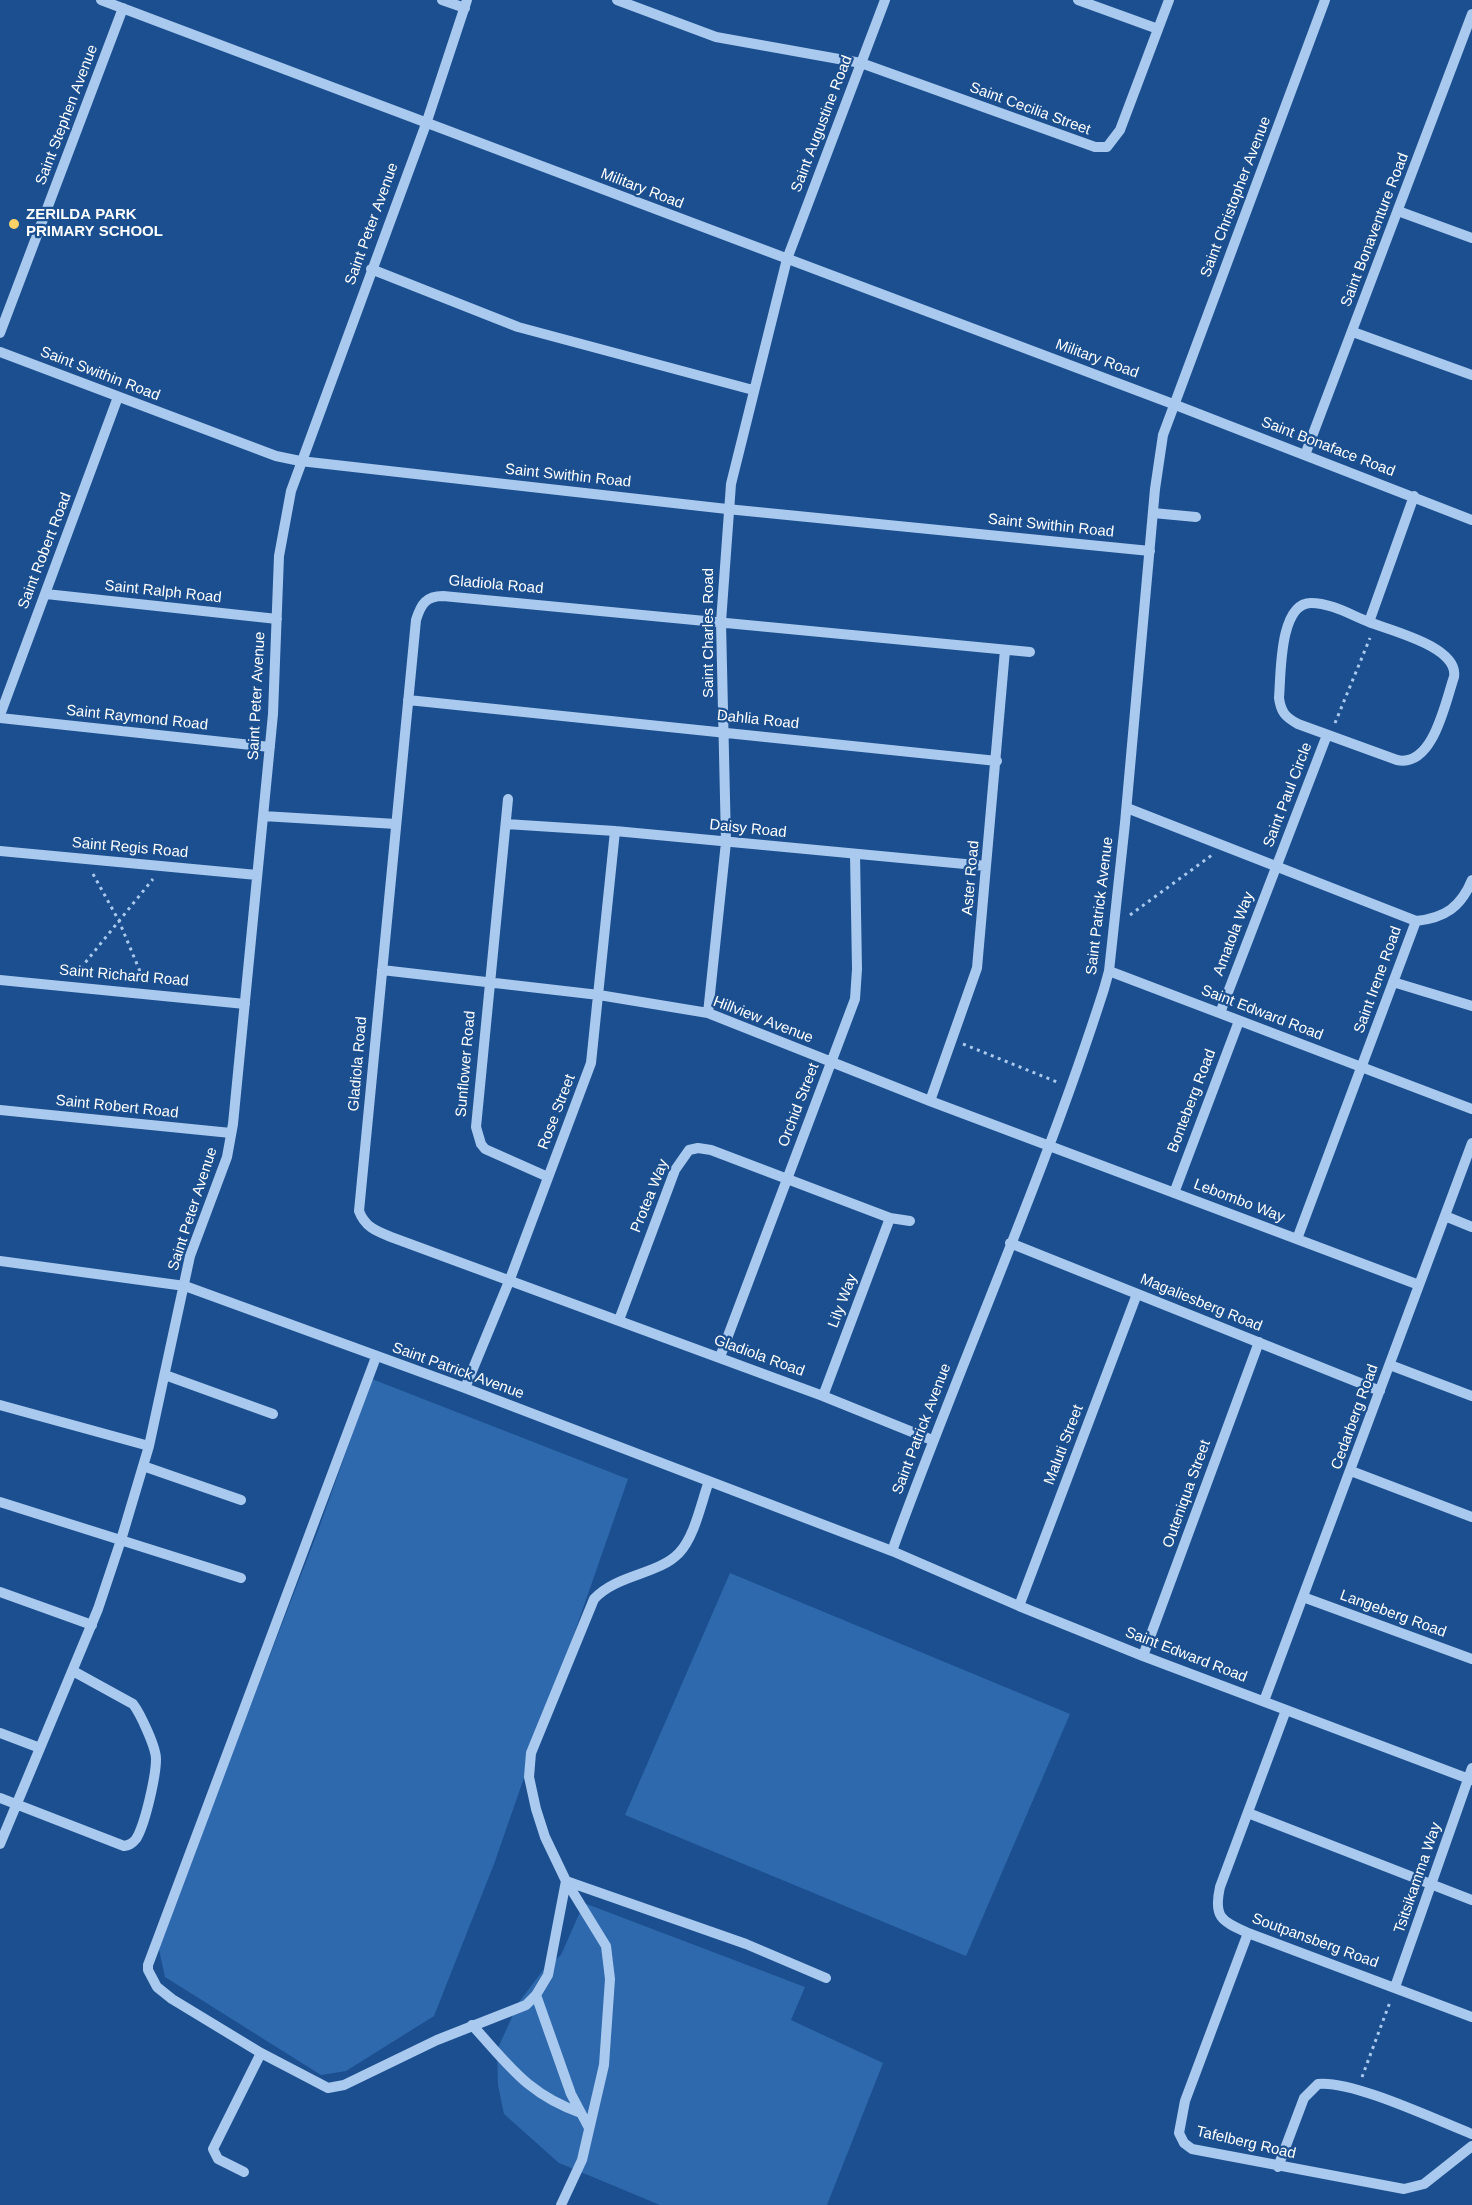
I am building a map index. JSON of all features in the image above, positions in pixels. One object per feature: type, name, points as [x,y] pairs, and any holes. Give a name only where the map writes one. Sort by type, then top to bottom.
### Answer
[{"type":"street","name":"Military Road","points":[[101,0],[1173,404]]},
{"type":"street","points":[[442,0],[466,4]]},
{"type":"street","points":[[617,0],[716,37],[861,63]]},
{"type":"street","name":"Saint Augustine Road","points":[[787,260],[885,0]]},
{"type":"street","points":[[1078,0],[1158,29]]},
{"type":"street","name":"Saint Cecilia Street","points":[[861,63],[1084,145],[1107,147],[1120,130],[1169,0]]},
{"type":"street","name":"Saint Christopher Avenue","points":[[1173,404],[1325,0]]},
{"type":"street","name":"Saint Peter Avenue","points":[[0,1844],[15,1802],[92,1625],[121,1540],[149,1446],[190,1256],[227,1157],[245,1004],[270,747],[279,556],[291,491],[300,461],[426,124],[466,4]]},
{"type":"street","name":"Saint Stephen Avenue","points":[[0,333],[123,8]]},
{"type":"street","name":"Saint Bonaventure Road","points":[[1305,455],[1472,14]]},
{"type":"street","points":[[1398,211],[1472,238]]},
{"type":"street","name":"Saint Charles Road","points":[[708,1013],[726,842],[722,620],[728,509],[753,390],[787,260]]},
{"type":"street","points":[[371,269],[518,327],[753,390]]},
{"type":"street","points":[[1353,332],[1472,375]]},
{"type":"street","name":"Saint Swithin Road","points":[[0,352],[276,456],[300,461],[728,509],[1150,551]]},
{"type":"street","name":"Saint Robert Road","points":[[0,717],[118,397]]},
{"type":"street","name":"Saint Bonaface Road","points":[[1173,404],[1472,520]]},
{"type":"street","name":"Saint Patrick Avenue","points":[[0,1262],[185,1287],[465,1388],[892,1551],[932,1440],[1048,1146],[1109,971],[1127,808],[1153,513],[1163,435],[1173,404]]},
{"type":"street","points":[[1369,622],[1414,496]]},
{"type":"street","points":[[1153,513],[1196,517]]},
{"type":"street","name":"Saint Ralph Road","points":[[46,594],[277,619]]},
{"type":"street","name":"Gladiola Road","points":[[722,620],[433,596],[425,601],[416,620],[359,1211],[368,1226],[391,1237],[720,1357],[932,1440]]},
{"type":"street","name":"Saint Paul Circle","points":[[1308,603],[1335,609],[1369,622],[1441,650],[1448,656],[1455,670],[1429,744],[1413,761],[1397,760],[1327,735],[1290,720],[1280,709],[1283,649],[1289,620],[1301,605],[1308,603]]},
{"type":"street","points":[[722,620],[1030,652]]},
{"type":"street","name":"Aster Road","points":[[930,1101],[976,968],[997,761],[1005,650]]},
{"type":"street","name":"Dahlia Road","points":[[408,700],[997,761]]},
{"type":"street","name":"Saint Raymond Road","points":[[0,717],[270,747]]},
{"type":"street","name":"Saint Paul Circle","points":[[1277,866],[1327,735]]},
{"type":"street","points":[[489,982],[508,799]]},
{"type":"street","name":"Saint Irene Road","points":[[1127,808],[1416,921],[1297,1239]]},
{"type":"street","points":[[263,816],[396,824]]},
{"type":"street","name":"Daisy Road","points":[[506,824],[615,831],[986,866]]},
{"type":"street","name":"Rose Street","points":[[465,1388],[510,1279],[591,1063],[615,831]]},
{"type":"street","name":"Saint Regis Road","points":[[0,851],[257,875]]},
{"type":"street","name":"Orchid Street","points":[[720,1357],[850,1015],[857,986],[855,855]]},
{"type":"street","name":"Amatola Way","points":[[1220,1013],[1277,866]]},
{"type":"street","points":[[1416,921],[1442,916],[1456,908],[1472,880]]},
{"type":"street","name":"Hillview Avenue","points":[[382,970],[599,995],[708,1013],[1048,1146]]},
{"type":"street","name":"Saint Edward Road","points":[[1109,971],[1472,1109]]},
{"type":"street","name":"Saint Richard Road","points":[[0,980],[245,1004]]},
{"type":"street","name":"Sunflower Road","points":[[489,982],[477,1137],[485,1149],[494,1155],[548,1177]]},
{"type":"street","points":[[1393,982],[1472,1006]]},
{"type":"street","name":"Bonteberg Road","points":[[1174,1193],[1239,1021]]},
{"type":"street","name":"Saint Robert Road","points":[[0,1110],[231,1133]]},
{"type":"street","name":"Cedarberg Road","points":[[1264,1701],[1472,1143]]},
{"type":"street","name":"Lebombo Way","points":[[1048,1146],[1419,1285]]},
{"type":"street","name":"Protea Way","points":[[619,1320],[675,1170],[689,1150],[699,1148],[711,1150],[788,1178]]},
{"type":"street","points":[[788,1178],[891,1218],[910,1221]]},
{"type":"street","points":[[1445,1216],[1472,1227]]},
{"type":"street","name":"Lily Way","points":[[823,1396],[891,1218]]},
{"type":"street","name":"Magaliesberg Road","points":[[1010,1244],[1380,1391]]},
{"type":"street","name":"Maluti Street","points":[[1019,1606],[1137,1294]]},
{"type":"street","name":"Outeniqua Street","points":[[1143,1656],[1259,1342]]},
{"type":"street","points":[[376,1357],[148,1965],[151,1979],[165,1994],[261,2053],[317,2084],[337,2087],[472,2025],[526,2005],[536,1995],[548,1975],[566,1881]]},
{"type":"street","points":[[1390,1365],[1472,1396]]},
{"type":"street","points":[[165,1375],[273,1414]]},
{"type":"street","points":[[0,1405],[149,1446]]},
{"type":"street","points":[[143,1466],[241,1500]]},
{"type":"street","points":[[1351,1471],[1472,1517]]},
{"type":"street","points":[[561,2205],[582,2160],[604,2065],[610,1979],[606,1946],[566,1881],[545,1837],[529,1778],[531,1753],[594,1599],[602,1590],[616,1582],[677,1554],[688,1538],[709,1481]]},
{"type":"street","points":[[0,1502],[241,1578]]},
{"type":"street","name":"Saint Edward Road","points":[[892,1551],[1143,1656],[1471,1776]]},
{"type":"street","points":[[0,1592],[92,1625]]},
{"type":"street","name":"Langeberg Road","points":[[1304,1597],[1472,1659]]},
{"type":"street","points":[[0,1798],[15,1802],[116,1844],[130,1845],[137,1838],[152,1785],[156,1761],[154,1748],[139,1712],[133,1704],[73,1671]]},
{"type":"street","name":"Soutpansberg Road","points":[[1286,1710],[1216,1906],[1219,1914],[1229,1924],[1248,1933],[1472,2017]]},
{"type":"street","points":[[0,1733],[40,1748]]},
{"type":"street","name":"Tsitsikamma Way","points":[[1395,1987],[1471,1776]]},
{"type":"street","points":[[1248,1813],[1472,1900]]},
{"type":"street","points":[[566,1881],[746,1944],[826,1978]]},
{"type":"street","name":"Tafelberg Road","points":[[1248,1933],[1185,2101],[1179,2133],[1184,2143],[1192,2149],[1278,2168],[1387,2187],[1413,2189],[1424,2184],[1472,2146]]},
{"type":"street","points":[[536,1995],[571,2094],[588,2128]]},
{"type":"street","points":[[472,2025],[528,2086],[552,2103],[580,2113]]},
{"type":"street","points":[[244,2172],[218,2159],[213,2149],[261,2053]]},
{"type":"street","points":[[1278,2168],[1304,2098],[1311,2088],[1326,2083],[1358,2090],[1472,2134]]},
{"type":"path","points":[[1327,735],[1336,722],[1371,636],[1369,622]]},
{"type":"path","points":[[1114,927],[1180,876],[1225,846]]},
{"type":"path","points":[[84,858],[119,921],[150,994]]},
{"type":"path","points":[[70,986],[80,967],[162,866]]},
{"type":"path","points":[[953,1040],[1070,1087]]},
{"type":"path","points":[[1358,2090],[1395,1987]]},
{"type":"shaded area","points":[[372,1379],[628,1479],[494,1864],[434,2016],[346,2071],[321,2075],[165,1977],[158,1945],[318,1531]]},
{"type":"shaded area","points":[[730,1573],[1070,1714],[966,1956],[625,1815]]},
{"type":"shaded area","points":[[584,1903],[805,1987],[791,2020],[883,2063],[827,2205],[660,2205],[559,2163],[504,2114],[498,2085],[497,2050],[519,2002],[544,1969],[561,1955]]},
{"type":"place","name":"ZERILDA PARK PRIMARY SCHOOL","points":[[14,224]]}]
